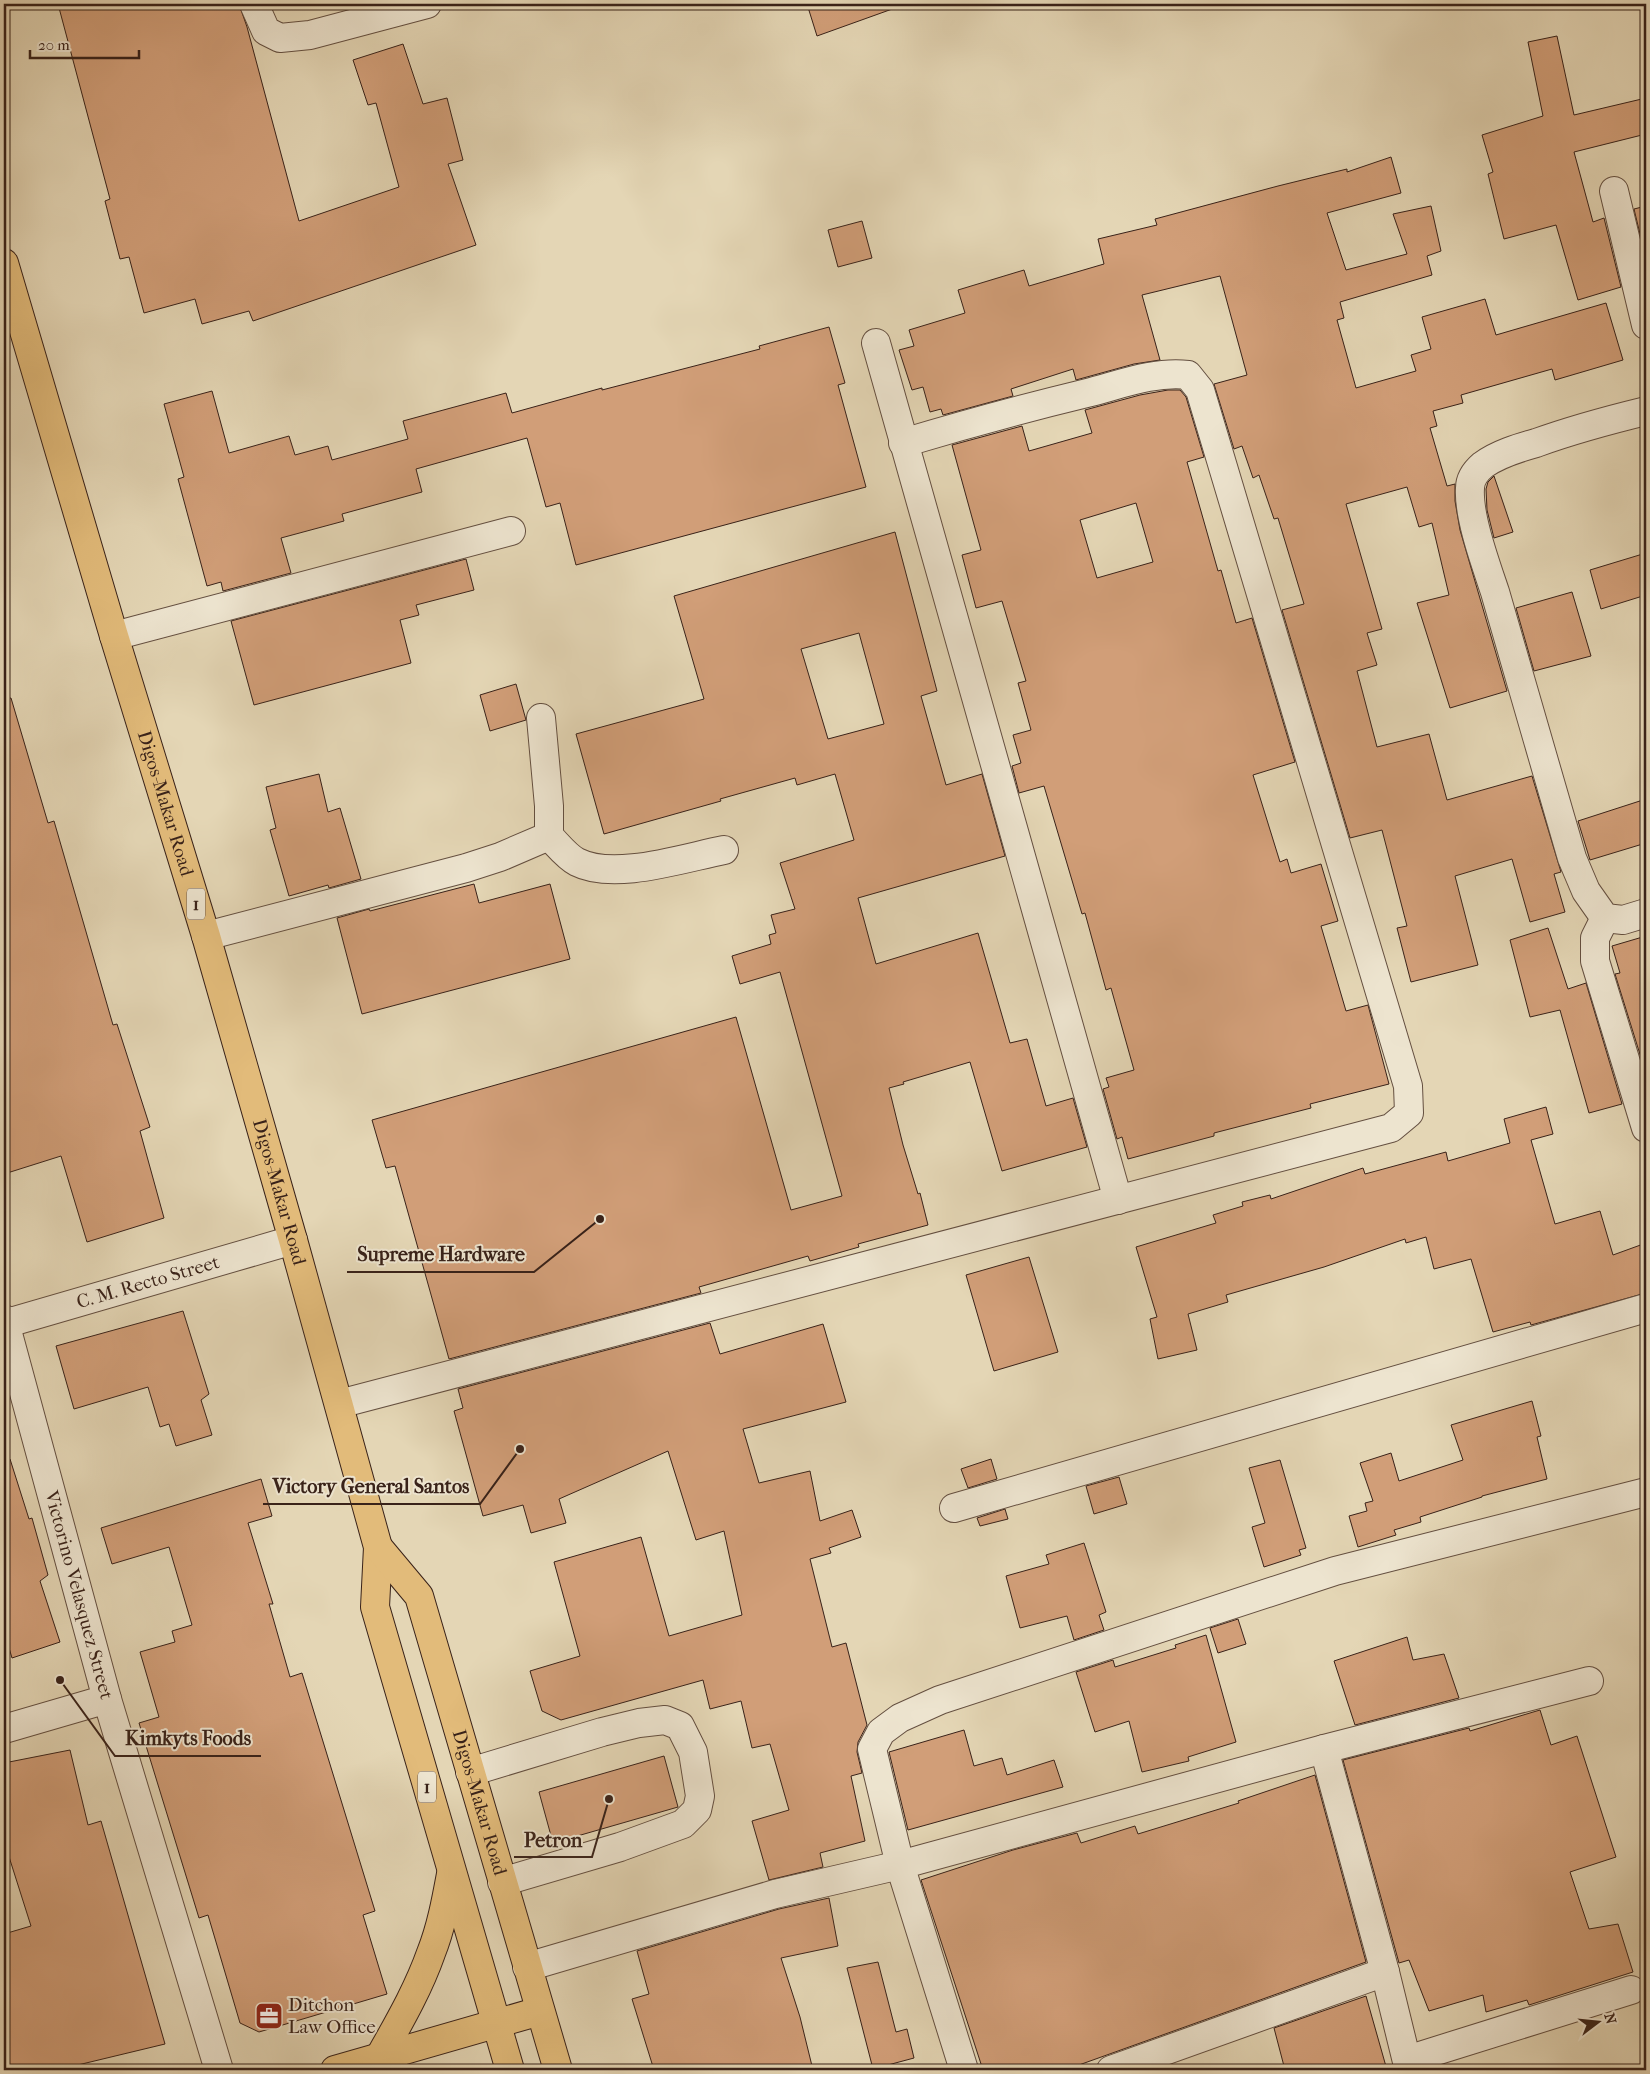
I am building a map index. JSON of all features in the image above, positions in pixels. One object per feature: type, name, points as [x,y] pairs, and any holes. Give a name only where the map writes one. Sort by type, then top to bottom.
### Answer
[{"type":"main road","name":"Digos-Makar Road","points":[[4,263],[114,636],[206,936],[339,1404],[378,1547],[375,1607],[510,2070]]},
{"type":"main road","name":"Digos-Makar Road","points":[[378,1547],[419,1596],[558,2070]]},
{"type":"main road","points":[[379,2058],[406,2008],[431,1955],[443,1914],[452,1871]]},
{"type":"main road","points":[[336,2070],[540,2011]]},
{"type":"main road","points":[[379,2058],[404,2070]]},
{"type":"street","points":[[254,4],[266,31],[280,38],[310,36],[428,4]]},
{"type":"street","points":[[1614,191],[1646,326]]},
{"type":"street","points":[[876,343],[902,443],[1118,1200]]},
{"type":"street","points":[[339,1404],[1391,1128],[1409,1113],[1408,1086],[1200,390],[1188,375],[1172,374],[1076,396],[902,443]]},
{"type":"street","points":[[1646,411],[1578,428],[1511,451],[1484,465],[1473,475],[1469,487],[1482,551],[1572,858],[1586,891],[1605,918],[1623,920],[1646,913]]},
{"type":"street","points":[[114,636],[511,531]]},
{"type":"street","points":[[541,718],[549,806],[548,836],[575,862],[597,870],[620,870],[724,850]]},
{"type":"street","points":[[206,936],[466,868],[500,857],[548,836]]},
{"type":"street","points":[[1605,918],[1595,938],[1595,961],[1646,1128]]},
{"type":"street","name":"C. M. Recto Street","points":[[4,1322],[293,1240]]},
{"type":"street","points":[[954,1508],[1646,1308]]},
{"type":"street","name":"Victorino Velasquez Street","points":[[4,1322],[106,1699],[219,2070]]},
{"type":"street","points":[[964,2070],[900,1865],[872,1749],[881,1732],[900,1718],[940,1700],[1335,1570],[1646,1492]]},
{"type":"street","points":[[528,1967],[775,1894],[900,1865],[1324,1749],[1589,1681]]},
{"type":"street","points":[[4,1729],[106,1699]]},
{"type":"street","points":[[470,1772],[602,1732],[639,1723],[665,1720],[680,1726],[693,1752],[700,1796],[697,1810],[683,1824],[620,1846],[502,1882]]},
{"type":"street","points":[[1324,1749],[1385,1972],[1408,2065],[1631,1990]]},
{"type":"street","points":[[1111,2070],[1385,1972]]},
{"type":"building","points":[[58,4],[239,4],[247,27],[299,221],[399,187],[376,103],[368,105],[353,60],[403,44],[423,104],[447,98],[463,160],[448,164],[476,245],[253,321],[249,311],[202,324],[195,299],[144,313],[129,257],[120,259],[105,201],[110,199]]},
{"type":"building","points":[[807,4],[895,4],[895,8],[817,36]]},
{"type":"building","points":[[1557,36],[1574,115],[1646,98],[1646,134],[1574,152],[1593,222],[1604,218],[1621,287],[1578,300],[1556,225],[1504,239],[1488,174],[1493,172],[1482,135],[1543,116],[1528,42]]},
{"type":"building","points":[[1391,157],[1401,193],[1327,213],[1346,270],[1407,254],[1393,214],[1431,206],[1441,251],[1427,256],[1432,275],[1340,302],[1344,318],[1337,320],[1356,388],[1416,371],[1411,355],[1431,349],[1422,317],[1485,299],[1496,335],[1606,303],[1623,360],[1555,380],[1552,369],[1461,395],[1463,403],[1433,411],[1437,426],[1430,428],[1447,486],[1455,484],[1455,501],[1460,530],[1507,691],[1450,708],[1417,603],[1449,595],[1432,523],[1419,527],[1407,487],[1346,504],[1382,629],[1367,633],[1377,665],[1357,671],[1377,747],[1429,734],[1447,800],[1532,776],[1561,872],[1554,874],[1565,912],[1530,922],[1512,859],[1455,876],[1478,965],[1411,982],[1397,928],[1407,926],[1382,830],[1350,838],[1282,610],[1304,604],[1278,518],[1274,519],[1259,475],[1253,478],[1242,446],[1234,449],[1214,384],[1247,375],[1220,276],[1142,295],[1160,360],[1134,364],[1076,380],[1073,369],[1011,389],[1013,396],[943,415],[941,409],[930,412],[923,387],[912,390],[899,350],[914,346],[909,330],[965,313],[958,290],[1024,270],[1029,286],[1104,264],[1098,239],[1157,225],[1155,219],[1347,169],[1347,172]]},
{"type":"building","points":[[1646,206],[1646,259],[1634,209]]},
{"type":"building","points":[[862,221],[872,258],[838,267],[828,230]]},
{"type":"building","points":[[829,327],[845,383],[838,385],[866,487],[576,565],[560,503],[546,507],[527,438],[416,469],[422,492],[342,514],[344,521],[281,538],[291,573],[223,591],[221,582],[207,586],[178,479],[184,477],[164,404],[212,391],[229,453],[289,436],[295,455],[328,446],[332,460],[408,439],[403,421],[506,393],[512,413],[602,388],[602,390],[760,349],[759,346]]},
{"type":"building","points":[[1180,390],[1186,397],[1204,457],[1187,462],[1218,571],[1221,570],[1236,623],[1252,618],[1295,762],[1253,775],[1280,862],[1287,859],[1291,873],[1321,864],[1338,921],[1321,926],[1346,1011],[1368,1005],[1389,1084],[1310,1104],[1311,1108],[1214,1133],[1214,1136],[1128,1159],[1122,1137],[1117,1139],[1103,1089],[1109,1087],[1106,1078],[1134,1070],[1111,988],[1106,990],[1085,913],[1082,914],[1044,786],[1019,793],[1012,766],[1021,763],[1013,735],[1031,730],[1018,683],[1026,681],[1002,601],[976,608],[962,555],[981,550],[952,445],[1022,426],[1029,451],[1092,433],[1085,410],[1140,395]],"holes":[[[1136,503],[1153,562],[1097,578],[1080,520]]]},
{"type":"building","points":[[1494,476],[1513,532],[1494,538],[1487,510],[1486,489],[1488,482]]},
{"type":"building","points":[[895,532],[937,691],[921,696],[946,785],[982,774],[1005,856],[858,898],[876,964],[978,933],[1010,1043],[1027,1039],[1046,1106],[1073,1098],[1087,1147],[1002,1171],[970,1062],[903,1082],[904,1084],[889,1088],[903,1145],[918,1194],[920,1193],[928,1225],[858,1244],[859,1247],[810,1261],[808,1256],[699,1287],[701,1293],[449,1359],[395,1166],[386,1168],[372,1120],[736,1017],[791,1210],[842,1196],[780,972],[740,984],[732,956],[771,944],[769,935],[776,933],[771,915],[795,909],[780,863],[854,840],[835,774],[797,785],[795,778],[604,834],[576,734],[704,699],[674,596]],"holes":[[[859,633],[884,724],[828,739],[801,649]]]},
{"type":"building","points":[[1646,553],[1646,595],[1601,609],[1590,570]]},
{"type":"building","points":[[466,559],[474,590],[416,605],[419,615],[400,620],[411,663],[254,705],[231,621]]},
{"type":"building","points":[[1572,592],[1591,656],[1534,671],[1516,608]]},
{"type":"building","points":[[516,684],[526,720],[490,731],[480,695]]},
{"type":"building","points":[[11,698],[48,823],[54,821],[113,1025],[117,1024],[150,1127],[140,1131],[164,1218],[87,1242],[61,1156],[4,1174],[4,699]]},
{"type":"building","points":[[319,774],[328,812],[340,808],[361,879],[329,888],[328,885],[289,896],[270,830],[276,828],[266,787]]},
{"type":"building","points":[[1646,799],[1646,843],[1590,860],[1578,821]]},
{"type":"building","points":[[474,884],[479,903],[550,884],[570,959],[362,1014],[337,918]]},
{"type":"building","points":[[1548,928],[1568,989],[1586,983],[1622,1104],[1589,1113],[1560,1010],[1530,1017],[1510,940]]},
{"type":"building","points":[[1646,936],[1646,1063],[1643,1064],[1615,974],[1620,973],[1612,946]]},
{"type":"building","points":[[1546,1107],[1553,1134],[1531,1140],[1555,1224],[1600,1211],[1613,1255],[1646,1243],[1646,1293],[1531,1325],[1530,1322],[1493,1332],[1471,1259],[1434,1269],[1426,1237],[1406,1243],[1405,1239],[1324,1267],[1226,1295],[1228,1302],[1188,1314],[1197,1350],[1158,1359],[1150,1319],[1157,1317],[1136,1247],[1216,1223],[1213,1215],[1243,1206],[1242,1202],[1270,1195],[1271,1199],[1363,1168],[1365,1174],[1446,1152],[1448,1161],[1510,1143],[1504,1119]]},
{"type":"building","points":[[1029,1257],[1058,1352],[994,1371],[966,1275]]},
{"type":"building","points":[[183,1311],[209,1394],[201,1400],[212,1435],[176,1446],[169,1424],[160,1427],[148,1387],[74,1409],[56,1346]]},
{"type":"building","points":[[710,1323],[720,1354],[823,1324],[846,1402],[743,1429],[759,1483],[810,1471],[820,1521],[852,1510],[861,1537],[829,1548],[831,1553],[810,1559],[832,1647],[846,1643],[867,1725],[858,1742],[857,1752],[862,1773],[851,1776],[865,1841],[820,1853],[823,1867],[769,1880],[752,1821],[789,1810],[770,1744],[752,1748],[741,1701],[710,1709],[703,1680],[561,1720],[542,1711],[530,1671],[580,1656],[554,1562],[641,1537],[669,1636],[742,1615],[724,1531],[696,1540],[668,1451],[559,1499],[566,1523],[531,1533],[523,1505],[483,1516],[454,1411],[463,1408],[458,1389]]},
{"type":"building","points":[[1532,1401],[1541,1436],[1537,1437],[1547,1479],[1482,1496],[1420,1517],[1421,1522],[1394,1530],[1396,1535],[1358,1547],[1349,1516],[1367,1511],[1365,1503],[1373,1501],[1360,1463],[1391,1453],[1399,1481],[1463,1460],[1451,1425]]},
{"type":"building","points":[[10,1459],[29,1519],[32,1518],[48,1575],[40,1581],[60,1642],[12,1658],[4,1631],[4,1460]]},
{"type":"building","points":[[991,1459],[997,1479],[968,1488],[961,1469]]},
{"type":"building","points":[[1280,1460],[1306,1548],[1299,1550],[1301,1555],[1264,1567],[1252,1527],[1265,1523],[1249,1468]]},
{"type":"building","points":[[1119,1477],[1127,1504],[1094,1514],[1086,1486]]},
{"type":"building","points":[[261,1479],[272,1516],[248,1523],[273,1604],[269,1604],[290,1677],[302,1673],[375,1911],[363,1915],[387,1994],[259,2032],[240,2023],[208,1915],[199,1918],[139,1723],[159,1717],[140,1652],[175,1642],[172,1631],[192,1625],[169,1547],[112,1564],[101,1528]]},
{"type":"building","points":[[1005,1509],[1008,1519],[980,1526],[977,1518]]},
{"type":"building","points":[[1084,1543],[1106,1612],[1099,1615],[1104,1630],[1074,1640],[1067,1616],[1020,1628],[1006,1576],[1049,1564],[1046,1555]]},
{"type":"building","points":[[1238,1619],[1246,1644],[1218,1653],[1210,1628]]},
{"type":"building","points":[[1206,1635],[1236,1742],[1188,1757],[1189,1761],[1142,1772],[1129,1721],[1095,1732],[1076,1672],[1113,1660],[1115,1667],[1176,1648],[1175,1645]]},
{"type":"building","points":[[1407,1637],[1413,1660],[1444,1654],[1459,1698],[1355,1725],[1334,1661]]},
{"type":"building","points":[[1540,1710],[1551,1745],[1577,1736],[1616,1857],[1570,1872],[1589,1929],[1618,1924],[1633,1972],[1529,2005],[1527,2000],[1486,2012],[1483,1995],[1429,2011],[1409,1960],[1399,1963],[1343,1760],[1469,1728],[1470,1731]]},
{"type":"building","points":[[964,1730],[974,1766],[1002,1758],[1007,1775],[1054,1760],[1063,1787],[908,1830],[889,1752]]},
{"type":"building","points":[[70,1750],[88,1825],[101,1821],[165,2044],[57,2070],[4,2070],[4,1934],[31,1926],[4,1841],[4,1763]]},
{"type":"building","points":[[664,1756],[678,1807],[553,1843],[539,1792]]},
{"type":"building","points":[[1315,1775],[1366,1962],[1065,2070],[983,2070],[921,1880],[1013,1850],[1077,1833],[1081,1843],[1135,1826],[1138,1834],[1239,1803],[1238,1801]]},
{"type":"building","points":[[829,1898],[838,1946],[781,1958],[800,2017],[813,2070],[654,2070],[632,1999],[649,1994],[637,1951],[779,1909]]},
{"type":"building","points":[[878,1962],[896,2032],[907,2029],[914,2058],[873,2069],[847,1968]]},
{"type":"building","points":[[1366,1996],[1387,2070],[1285,2070],[1274,2028]]},
{"type":"place","name":"Supreme Hardware","points":[[600,1219]]},
{"type":"place","name":"Victory General Santos","points":[[520,1449]]},
{"type":"place","name":"Kimkyts Foods","points":[[60,1680]]},
{"type":"place","name":"Petron","points":[[609,1799]]},
{"type":"place","name":"Ditchon Law Office","points":[[269,2016]]}]
